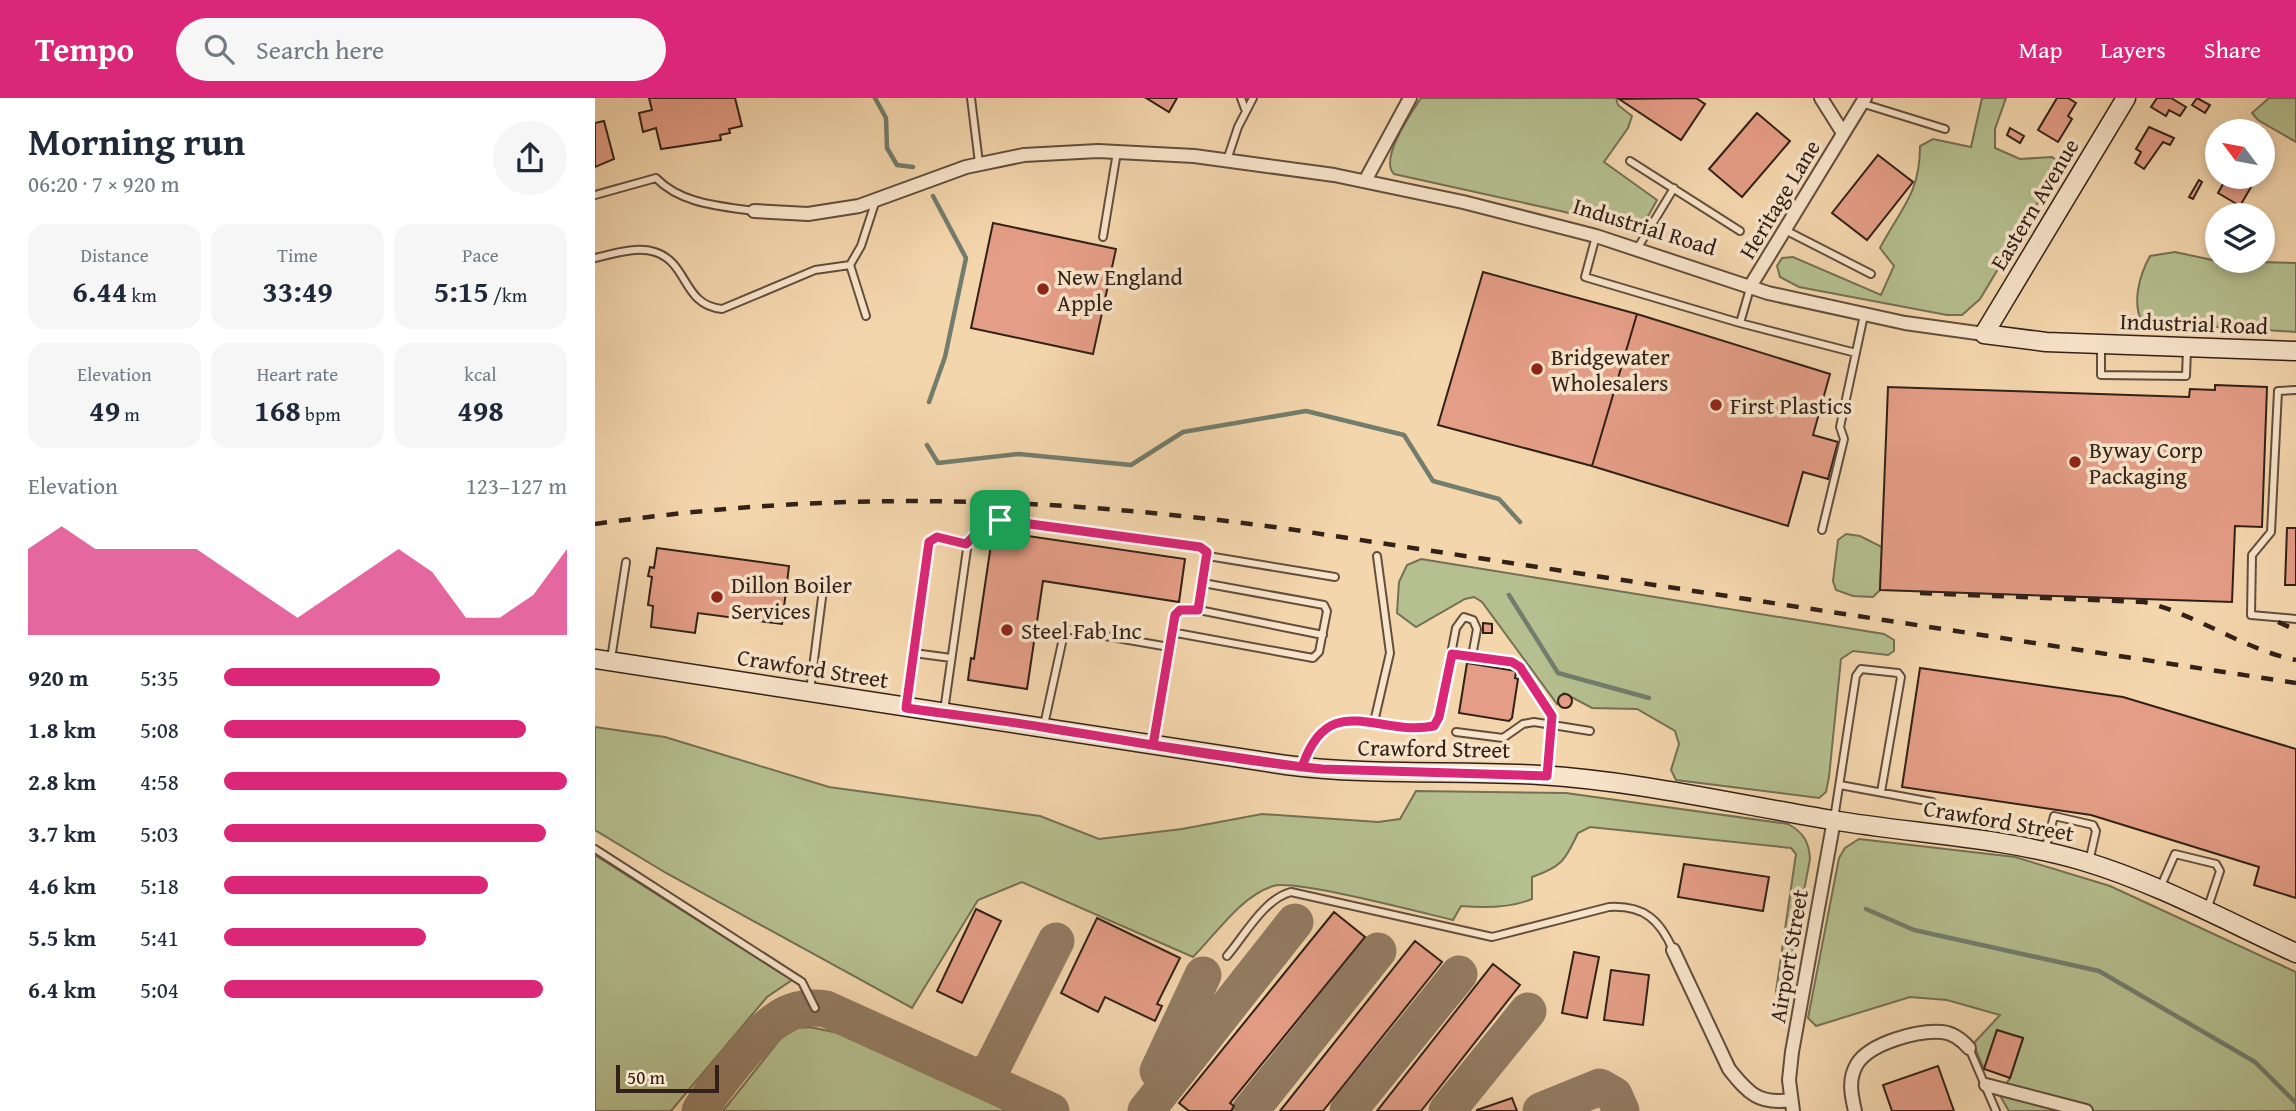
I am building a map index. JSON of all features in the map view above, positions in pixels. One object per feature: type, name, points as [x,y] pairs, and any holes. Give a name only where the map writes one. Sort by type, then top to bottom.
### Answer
[{"type":"main road","name":"Eastern Avenue","points":[[1985,334],[2126,98]]},
{"type":"main road","name":"Industrial Road","points":[[1985,334],[2101,344],[2296,351]]},
{"type":"main road","name":"Crawford Street","points":[[603,660],[1302,767],[1372,773],[1547,776],[1733,801],[1834,820],[1930,831],[2045,852],[2088,863],[2160,889],[2296,953]]},
{"type":"street","points":[[1365,181],[1410,98]]},
{"type":"street","points":[[1821,98],[1843,133]]},
{"type":"street","name":"Heritage Lane","points":[[1751,285],[1863,101]]},
{"type":"street","name":"Industrial Road","points":[[754,211],[808,214],[875,203],[979,163],[1024,155],[1117,152],[1227,160],[1365,181],[1482,206],[1596,236],[1751,285],[1768,293],[1864,315],[1985,334]]},
{"type":"street","name":"Airport Street","points":[[1673,950],[1729,1069],[1743,1086],[1763,1100],[1792,1105],[1792,1052],[1834,820]]},
{"type":"street","points":[[1855,1111],[1850,1084],[1853,1071],[1866,1053],[1916,1036],[1942,1032],[1959,1038],[1969,1048]]},
{"type":"street","points":[[1986,1085],[2087,1111]]},
{"type":"lane","points":[[971,98],[979,163]]},
{"type":"lane","points":[[1241,98],[1245,111]]},
{"type":"lane","points":[[1227,160],[1245,111],[1253,98]]},
{"type":"lane","points":[[1863,101],[1945,129]]},
{"type":"lane","points":[[1103,237],[1117,152]]},
{"type":"lane","points":[[1630,161],[1740,231]]},
{"type":"lane","points":[[595,195],[656,178],[670,190],[688,199],[754,211]]},
{"type":"lane","points":[[1637,249],[1674,188]]},
{"type":"lane","points":[[866,316],[850,265],[861,246],[875,203]]},
{"type":"lane","points":[[1785,230],[1871,274]]},
{"type":"lane","points":[[1596,236],[1585,277],[1856,354]]},
{"type":"lane","points":[[595,258],[636,250],[654,251],[678,269],[694,297],[708,307],[722,309],[815,270],[850,265]]},
{"type":"lane","points":[[1740,323],[1751,285]]},
{"type":"lane","points":[[1822,530],[1844,439],[1840,427],[1864,315]]},
{"type":"lane","points":[[2101,344],[2101,375],[2186,376],[2187,347]]},
{"type":"lane","points":[[2296,390],[2278,391],[2271,533],[2252,555],[2251,615],[2296,619]]},
{"type":"lane","points":[[943,713],[966,544],[987,523],[1000,520],[1205,549],[1208,556],[1198,610]]},
{"type":"lane","points":[[906,708],[929,542],[937,537],[966,544]]},
{"type":"lane","points":[[1208,556],[1335,577]]},
{"type":"lane","points":[[1374,722],[1389,653],[1377,556]]},
{"type":"lane","points":[[603,660],[626,562]]},
{"type":"lane","points":[[810,692],[824,582]]},
{"type":"lane","points":[[1171,632],[1313,658],[1319,652],[1327,611],[1324,605],[1203,583]]},
{"type":"lane","points":[[1153,745],[1171,632],[1177,611],[1198,610],[1322,635]]},
{"type":"lane","points":[[1302,767],[1314,740],[1332,724],[1341,720],[1434,726],[1439,717],[1459,620],[1469,617],[1477,629],[1472,656]]},
{"type":"lane","points":[[1044,727],[1065,629],[1071,627],[1169,647]]},
{"type":"lane","points":[[914,653],[951,659]]},
{"type":"lane","points":[[1452,654],[1516,664],[1550,712],[1552,725],[1547,776]]},
{"type":"lane","points":[[1834,820],[1858,670],[1898,673],[1901,677],[1881,792]]},
{"type":"lane","points":[[1456,732],[1497,738],[1508,736],[1528,723],[1590,731]]},
{"type":"lane","points":[[1840,785],[1931,802]]},
{"type":"lane","points":[[2045,852],[2052,820],[2056,815],[2095,826],[2088,863]]},
{"type":"lane","points":[[595,849],[802,982],[815,1008]]},
{"type":"lane","points":[[2160,889],[2175,854],[2216,864],[2220,871],[2206,912]]},
{"type":"lane","points":[[1227,956],[1269,905],[1281,895],[1291,892],[1492,937],[1609,907],[1625,906],[1656,920],[1673,950]]},
{"type":"lane","points":[[1969,1048],[1996,1111]]},
{"type":"green space","points":[[1421,98],[1616,98],[1618,105],[1632,116],[1628,128],[1604,162],[1657,200],[1641,229],[1632,232],[1565,212],[1394,174],[1390,167],[1393,147]]},
{"type":"green space","points":[[1982,98],[2006,98],[1995,129],[1995,148],[2020,159],[2052,157],[2061,164],[1980,299],[1962,315],[1947,315],[1799,287],[1780,277],[1777,266],[1782,258],[1793,257],[1881,295],[1894,266],[1880,248],[1913,189],[1920,146],[1933,139],[1971,147]]},
{"type":"green space","points":[[2269,98],[2296,98],[2296,142],[2275,130],[2275,119],[2257,119],[2252,113]]},
{"type":"green space","points":[[2175,252],[2205,258],[2205,273],[2275,273],[2275,262],[2296,263],[2296,332],[2142,322],[2137,298],[2140,281],[2150,256]]},
{"type":"green space","points":[[1846,534],[1860,536],[1882,547],[1880,590],[1873,597],[1853,596],[1836,590],[1833,581],[1838,540]]},
{"type":"green space","points":[[1421,559],[1884,634],[1894,640],[1894,651],[1888,655],[1853,651],[1841,659],[1829,777],[1826,792],[1819,798],[1676,780],[1671,770],[1679,744],[1675,731],[1637,709],[1592,708],[1564,693],[1557,704],[1482,602],[1474,597],[1465,599],[1416,627],[1397,613],[1399,582],[1407,565]]},
{"type":"green space","points":[[595,727],[665,737],[829,787],[1040,816],[1099,839],[1182,829],[1262,814],[1378,822],[1400,819],[1416,791],[1566,793],[1788,824],[1805,838],[1810,859],[1783,1001],[1778,1001],[1776,991],[1796,854],[1791,848],[1590,827],[1578,833],[1561,862],[1532,877],[1532,899],[1524,902],[1497,907],[1461,906],[1453,920],[1306,887],[1273,886],[1250,898],[1193,957],[1022,882],[978,900],[912,1008],[666,873],[595,830]]},
{"type":"green space","points":[[1859,839],[2015,857],[2110,886],[2296,972],[2296,1111],[2009,1111],[1999,1094],[2010,1078],[2023,1039],[1997,1030],[1984,1069],[1973,1044],[2000,1015],[1947,1000],[1910,997],[1816,1026],[1808,1018],[1839,858],[1845,848]]},
{"type":"green space","points":[[595,855],[792,980],[767,997],[671,1111],[595,1111]]},
{"type":"green space","points":[[810,1027],[838,1033],[1008,1111],[723,1111],[781,1038],[798,1028]]},
{"type":"building","points":[[649,98],[735,98],[742,126],[729,129],[730,133],[720,135],[721,140],[661,149],[656,128],[643,132],[639,113],[652,110]]},
{"type":"building","points":[[1146,98],[1177,98],[1169,112]]},
{"type":"building","points":[[1696,98],[1705,104],[1681,140],[1619,99]]},
{"type":"building","points":[[2057,98],[2068,98],[2076,103],[2068,116],[2072,119],[2058,142],[2038,130]]},
{"type":"building","points":[[2157,98],[2171,98],[2186,107],[2180,116],[2169,110],[2166,116],[2151,107]]},
{"type":"building","points":[[2197,98],[2210,105],[2205,113],[2192,105]]},
{"type":"building","points":[[1757,113],[1790,141],[1742,197],[1709,169]]},
{"type":"building","points":[[604,121],[614,159],[595,167],[595,123]]},
{"type":"building","points":[[2149,127],[2174,138],[2170,145],[2163,142],[2144,169],[2135,163],[2141,152],[2136,149]]},
{"type":"building","points":[[2010,128],[2024,136],[2020,143],[2007,135]]},
{"type":"building","points":[[1878,155],[1913,182],[1867,240],[1832,213]]},
{"type":"building","points":[[2199,180],[2202,182],[2193,199],[2189,197]]},
{"type":"building","points":[[2220,189],[2250,189],[2242,203],[2235,203],[2218,193]]},
{"type":"building","name":"New England Apple","points":[[993,223],[1116,249],[1093,354],[971,328]]},
{"type":"building","name":"Bridgewater Wholesalers","points":[[1483,272],[1637,314],[1592,466],[1438,425]]},
{"type":"building","name":"First Plastics","points":[[1637,314],[1830,374],[1813,435],[1838,442],[1828,479],[1803,472],[1788,526],[1592,466]]},
{"type":"building","name":"Byway Corp Packaging","points":[[2215,385],[2267,387],[2262,527],[2235,526],[2232,602],[1880,590],[1888,387],[2189,397],[2190,389],[2215,390]]},
{"type":"building","points":[[2287,528],[2296,528],[2296,585],[2285,585]]},
{"type":"building","name":"Steel Fab Inc","points":[[993,531],[1185,559],[1179,602],[1043,581],[1027,689],[968,680],[971,658],[974,659]]},
{"type":"building","name":"Dillon Boiler Services","points":[[657,548],[789,566],[782,624],[698,613],[695,633],[651,627],[653,606],[648,605],[652,577],[648,576],[650,567],[654,568]]},
{"type":"building","points":[[1483,623],[1492,624],[1492,633],[1483,633]]},
{"type":"building","points":[[1467,663],[1516,671],[1515,678],[1518,679],[1512,718],[1509,721],[1459,713]]},
{"type":"building","points":[[1920,668],[2123,697],[2296,749],[2296,898],[2254,885],[2259,867],[2091,815],[1902,787]]},
{"type":"building","points":[[1565,694],[1570,696],[1570,706],[1565,708],[1560,706],[1558,701],[1560,696]]},
{"type":"building","points":[[1684,864],[1769,877],[1763,911],[1678,897]]},
{"type":"building","points":[[976,909],[1001,921],[962,1003],[937,991]]},
{"type":"building","points":[[1334,912],[1365,937],[1230,1103],[1234,1106],[1231,1111],[1189,1111],[1179,1103]]},
{"type":"building","points":[[1097,918],[1180,958],[1157,1004],[1162,1006],[1155,1021],[1105,997],[1098,1012],[1061,993]]},
{"type":"building","points":[[1415,941],[1442,962],[1323,1111],[1280,1111]]},
{"type":"building","points":[[1574,952],[1599,957],[1587,1018],[1562,1013]]},
{"type":"building","points":[[1493,964],[1520,985],[1421,1111],[1377,1111]]},
{"type":"building","points":[[1611,970],[1649,975],[1643,1025],[1604,1020]]},
{"type":"building","points":[[1997,1030],[2023,1038],[2010,1078],[1984,1069]]},
{"type":"building","points":[[1938,1066],[1954,1111],[1892,1111],[1883,1085]]},
{"type":"building","points":[[1512,1098],[1517,1111],[1477,1111],[1477,1110]]},
{"type":"waterway","points":[[875,98],[886,118],[887,148],[897,165],[913,167]]},
{"type":"waterway","points":[[929,402],[945,357],[966,258],[933,196]]},
{"type":"waterway","points":[[927,445],[938,463],[1019,454],[1131,465],[1183,432],[1306,411],[1404,435],[1433,481],[1499,499],[1520,522]]},
{"type":"waterway","points":[[1509,595],[1558,673],[1649,698]]},
{"type":"waterway","points":[[1866,909],[1914,930],[2099,971],[2255,1062],[2296,1103]]},
{"type":"taxiway","points":[[1146,1111],[1295,922]]},
{"type":"taxiway","points":[[973,1076],[984,1075],[993,1066],[1056,941]]},
{"type":"taxiway","points":[[1250,1111],[1378,951]]},
{"type":"taxiway","points":[[1348,1111],[1459,974]]},
{"type":"taxiway","points":[[1158,1071],[1203,975]]},
{"type":"taxiway","points":[[700,1111],[734,1064],[766,1029],[786,1014],[812,1008],[826,1009],[1051,1111]]},
{"type":"taxiway","points":[[1447,1111],[1528,1011]]},
{"type":"taxiway","points":[[1541,1111],[1600,1087],[1614,1095],[1621,1111]]},
{"type":"railway","points":[[595,524],[769,506],[939,501],[1108,509],[1194,517],[1282,528],[2296,683]]},
{"type":"railway","points":[[1920,593],[2144,602],[2164,607],[2257,648],[2296,660]]},
{"type":"railway","points":[[2278,622],[2296,630]]},
{"type":"place","name":"New England Apple","points":[[1043,289]]},
{"type":"place","name":"Bridgewater Wholesalers","points":[[1537,369]]},
{"type":"place","name":"First Plastics","points":[[1716,405]]},
{"type":"place","name":"Byway Corp Packaging","points":[[2075,462]]},
{"type":"place","name":"Dillon Boiler Services","points":[[717,597]]},
{"type":"place","name":"Steel Fab Inc","points":[[1007,630]]},
{"type":"route","points":[[1000,520],[987,523],[966,544],[937,537],[933,537],[929,542],[906,708],[1044,727],[1153,745],[1286,765],[1302,767],[1372,773],[1547,776],[1552,716],[1520,667],[1512,662],[1452,654],[1439,717],[1434,726],[1341,720],[1322,731],[1314,740],[1302,767],[1153,745],[1175,615],[1177,611],[1189,608],[1198,610],[1208,556],[1205,549],[1000,520]]}]
